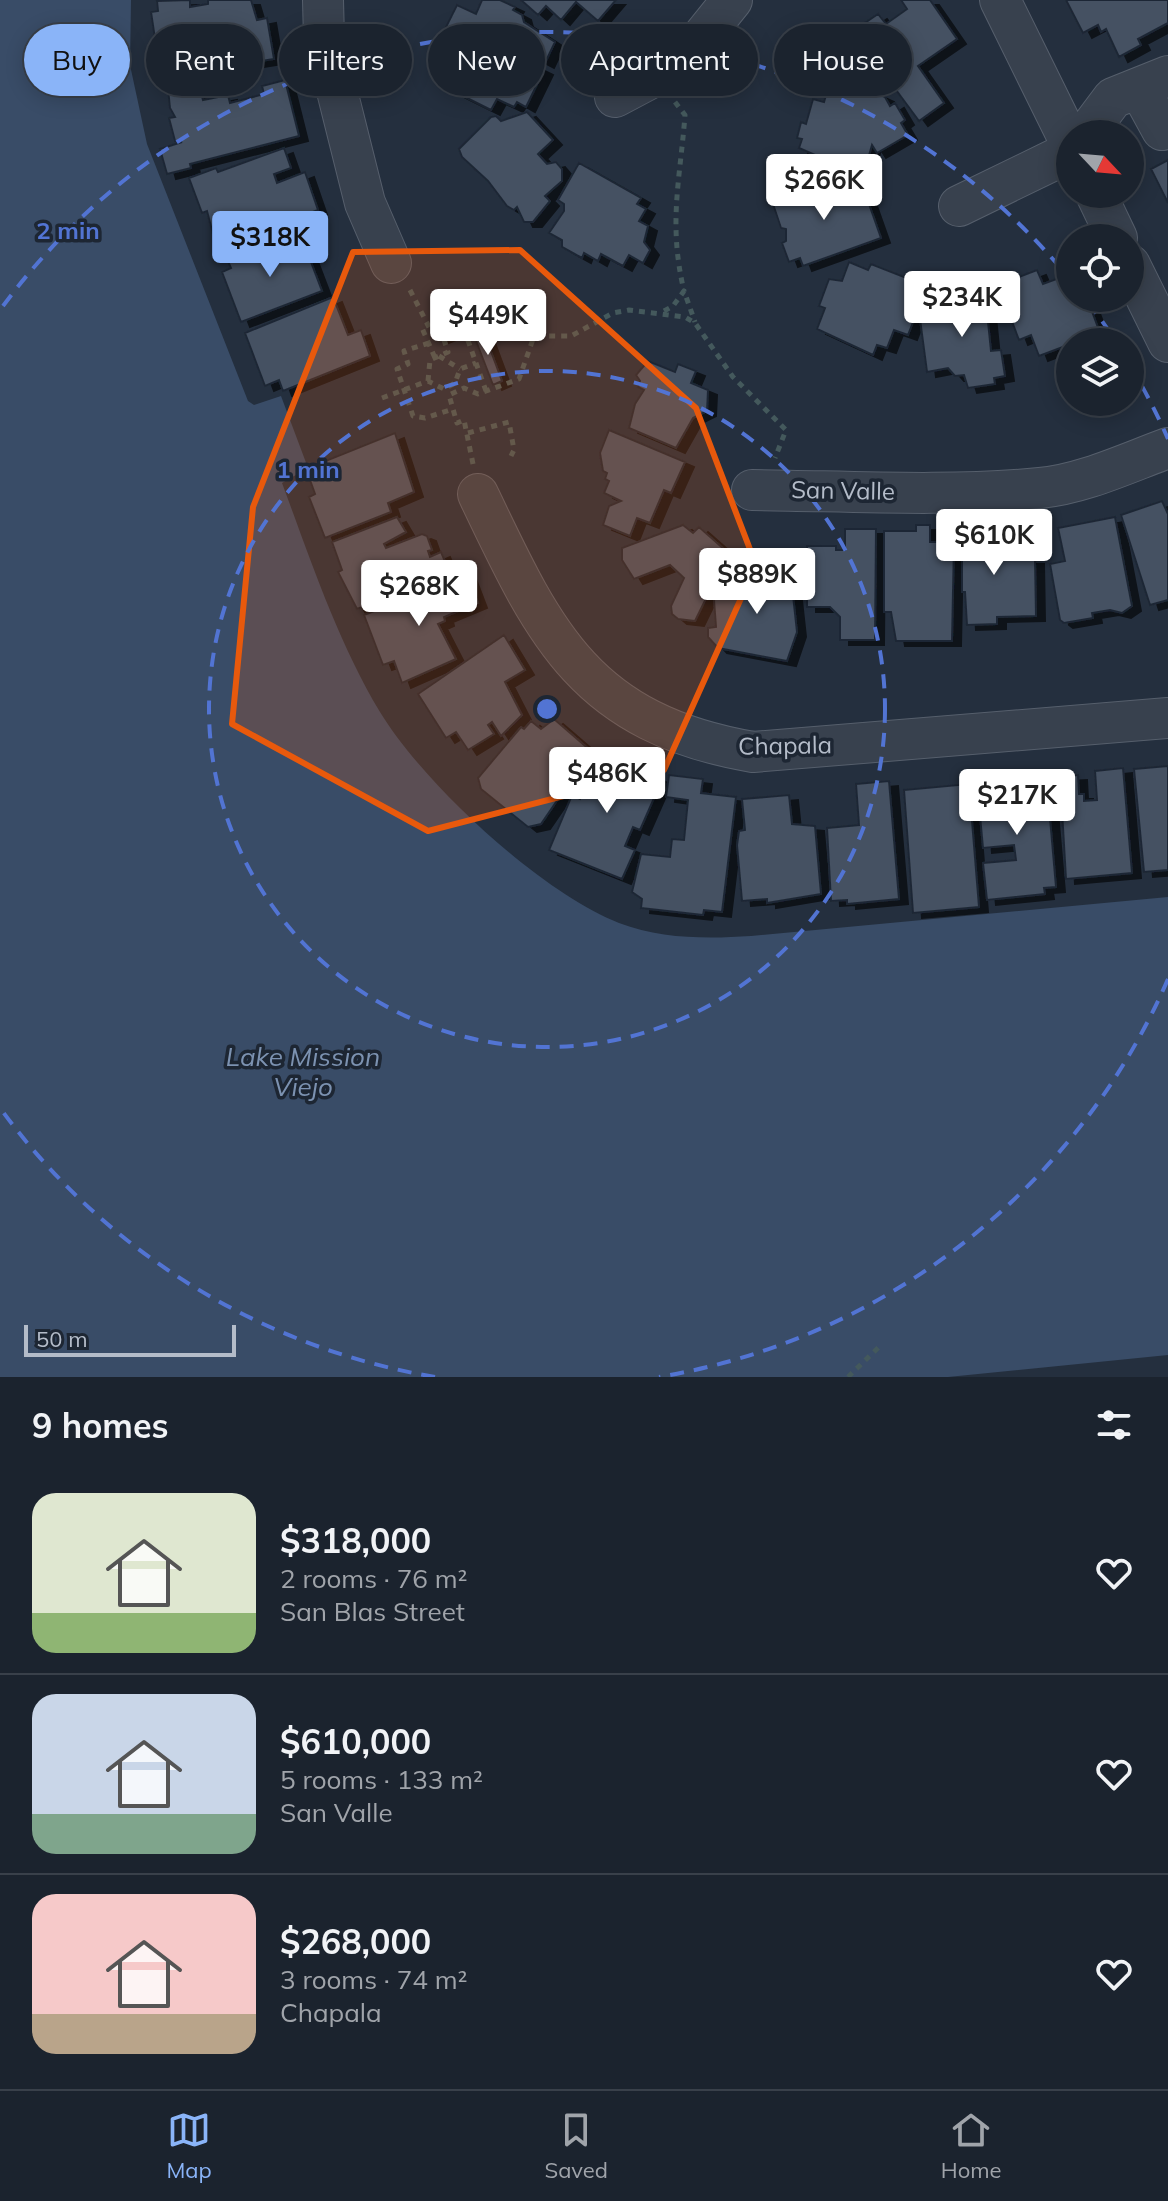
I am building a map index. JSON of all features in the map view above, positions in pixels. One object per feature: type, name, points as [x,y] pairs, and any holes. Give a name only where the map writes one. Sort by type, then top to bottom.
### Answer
[{"type":"street","points":[[323,0],[324,39],[365,203],[391,263]]},
{"type":"street","points":[[713,24],[732,0]]},
{"type":"street","points":[[1000,0],[1059,120]]},
{"type":"street","points":[[1096,120],[1113,98],[1154,82],[1153,134]]},
{"type":"street","points":[[959,206],[1056,159]]},
{"type":"street","points":[[1144,293],[1168,342]]},
{"type":"street","name":"San Valle","points":[[759,490],[927,492],[1042,488],[1168,448]]},
{"type":"street","name":"Chapala","points":[[478,494],[527,598],[563,651],[629,710],[713,745],[753,752],[1168,718]]},
{"type":"path","points":[[673,96],[679,111],[685,115],[674,195],[678,267],[684,291],[695,323],[733,377],[786,430],[759,490]]},
{"type":"path","points":[[391,263],[420,306],[428,325],[422,328],[437,357],[460,369],[476,363]]},
{"type":"path","points":[[663,312],[673,306],[684,291]]},
{"type":"path","points":[[428,381],[430,360],[448,352],[444,340],[495,320],[533,339],[571,336],[613,313],[663,312],[695,323]]},
{"type":"path","points":[[465,332],[486,391]]},
{"type":"path","points":[[449,395],[464,388],[478,394],[519,379],[533,339]]},
{"type":"path","points":[[429,343],[404,351],[408,364],[397,369],[413,416],[425,418],[453,409]]},
{"type":"path","points":[[444,389],[455,383],[460,369]]},
{"type":"path","points":[[382,398],[428,381],[444,389],[449,395],[457,423],[464,420],[478,494]]},
{"type":"path","points":[[468,433],[505,420],[509,422],[514,450],[511,456]]},
{"type":"path","points":[[848,1377],[881,1345]]},
{"type":"highlighted area","points":[[520,250],[696,408],[756,565],[664,770],[428,831],[232,724],[253,507],[353,252]]},
{"type":"water","name":"Lake Mission Viejo","points":[[0,0],[131,0],[130,65],[147,144],[248,401],[254,405],[281,396],[308,468],[282,483],[338,628],[365,685],[400,740],[425,771],[486,833],[520,862],[588,908],[635,928],[684,937],[751,936],[1168,897],[1168,1355],[948,1377],[0,1377]]},
{"type":"building","points":[[190,0],[190,7],[208,4],[208,0],[251,0],[257,20],[267,18],[274,59],[263,61],[263,24],[153,24],[151,12],[158,11],[157,1]]},
{"type":"building","points":[[482,0],[500,0],[515,7],[513,10],[522,15],[527,24],[448,24],[457,5],[476,14]]},
{"type":"building","points":[[521,0],[616,0],[598,21],[576,2],[561,20],[546,6],[538,15]]},
{"type":"building","points":[[901,0],[930,0],[957,39],[918,66],[944,103],[919,121],[901,96],[912,96],[912,24],[886,24],[907,9]]},
{"type":"building","points":[[1066,0],[1168,0],[1168,23],[1138,39],[1141,45],[1119,57],[1106,29],[1101,32],[1098,25],[1083,33]]},
{"type":"building","points":[[878,14],[886,24],[863,24]]},
{"type":"building","points":[[545,36],[555,42],[545,63]]},
{"type":"building","points":[[279,82],[279,96],[289,96],[299,136],[190,164],[191,168],[167,174],[160,149],[182,142],[175,141],[169,118],[175,117],[169,96],[202,96],[203,100],[228,96],[230,103],[263,96],[263,86]]},
{"type":"building","points":[[463,96],[531,96],[526,107],[517,102],[514,107],[497,99],[491,110]]},
{"type":"building","points":[[826,96],[883,96],[890,106],[895,103],[905,120],[901,123],[908,135],[877,153],[872,145],[866,166],[815,155],[799,148],[802,139],[797,138],[801,122],[806,124],[813,99],[824,102]]},
{"type":"building","points":[[527,112],[553,140],[538,154],[547,164],[556,162],[562,169],[562,181],[545,196],[550,201],[533,222],[524,222],[517,207],[514,210],[507,206],[488,181],[462,157],[459,149],[491,117],[496,116],[501,121]]},
{"type":"building","points":[[284,148],[291,168],[274,174],[277,183],[305,172],[318,210],[222,247],[216,233],[213,234],[207,211],[202,213],[189,178],[216,168],[218,172]]},
{"type":"building","points":[[1168,160],[1168,203],[1151,169]]},
{"type":"building","points":[[579,163],[641,198],[637,204],[646,209],[639,221],[648,226],[644,242],[650,250],[643,263],[629,255],[623,266],[601,254],[598,261],[584,253],[582,258],[562,247],[562,240],[549,233],[564,211],[564,204],[558,200]]},
{"type":"building","points":[[828,178],[835,197],[863,187],[881,238],[803,266],[800,258],[789,262],[782,243],[786,241],[786,229],[781,228],[772,201]]},
{"type":"building","points":[[303,241],[322,291],[241,322],[222,272],[231,268],[226,257],[265,242],[269,254]]},
{"type":"building","points":[[849,262],[868,270],[871,264],[927,286],[908,335],[894,330],[887,348],[877,345],[873,355],[817,329],[825,308],[819,306],[829,279],[842,281]]},
{"type":"building","points":[[1037,270],[1043,284],[1056,279],[1056,312],[1092,312],[1098,328],[1056,328],[1056,350],[1039,356],[1031,335],[1019,340],[998,285]]},
{"type":"building","points":[[984,283],[991,351],[1001,350],[1005,376],[994,378],[995,384],[968,388],[964,375],[955,376],[948,368],[927,372],[920,319],[926,318],[931,304],[956,308],[953,290]]},
{"type":"building","points":[[333,297],[348,335],[361,330],[370,356],[283,391],[279,380],[265,386],[245,333]]},
{"type":"building","points":[[449,299],[456,314],[460,312],[465,328],[440,338],[432,305]]},
{"type":"building","points":[[483,330],[502,381],[493,385],[473,333]]},
{"type":"building","points":[[648,361],[675,372],[678,364],[696,371],[691,383],[708,390],[707,411],[693,418],[676,448],[629,428],[635,404],[644,390],[638,387],[640,381],[636,375]]},
{"type":"building","points":[[609,430],[685,462],[671,493],[664,490],[650,523],[637,518],[630,536],[603,525],[609,506],[621,501],[604,493],[609,481],[605,479],[607,473],[603,471],[600,453]]},
{"type":"building","points":[[395,433],[414,492],[388,503],[391,512],[325,538],[309,497],[315,494],[310,480],[317,477],[313,466]]},
{"type":"building","points":[[1162,501],[1168,514],[1168,600],[1150,605],[1121,515]]},
{"type":"building","points":[[397,517],[406,532],[384,544],[386,548],[422,534],[427,536],[432,550],[428,551],[430,557],[441,552],[450,573],[357,609],[338,572],[342,570],[332,542]]},
{"type":"building","points":[[1115,517],[1132,606],[1122,613],[1110,610],[1092,613],[1093,618],[1064,623],[1060,620],[1050,564],[1065,561],[1058,528]]},
{"type":"building","points":[[999,521],[999,559],[1035,559],[1036,616],[997,617],[997,624],[967,625],[965,592],[962,592],[962,522]]},
{"type":"building","points":[[683,525],[693,533],[699,527],[725,550],[726,557],[713,572],[717,576],[695,621],[678,619],[672,614],[671,606],[684,578],[670,565],[634,579],[622,560],[622,548]]},
{"type":"building","points":[[916,525],[930,525],[930,542],[954,542],[952,641],[896,641],[891,612],[884,612],[884,531],[916,531]]},
{"type":"building","points":[[845,529],[876,529],[875,640],[840,640],[840,617],[830,607],[807,607],[807,546],[836,546],[836,550],[845,550]]},
{"type":"building","points":[[790,568],[797,632],[787,661],[718,648],[708,637],[708,628],[716,627],[714,600],[722,594],[721,583],[754,582],[753,571]]},
{"type":"building","points":[[467,574],[478,603],[444,617],[445,621],[438,624],[456,659],[402,683],[394,661],[383,665],[364,615]]},
{"type":"building","points":[[504,635],[525,670],[505,682],[522,715],[501,736],[492,722],[488,725],[494,734],[468,750],[456,732],[446,738],[418,694]]},
{"type":"building","points":[[554,719],[591,751],[541,824],[528,827],[481,789],[478,778],[521,727],[524,729],[531,721],[541,729]]},
{"type":"building","points":[[608,750],[662,780],[640,830],[633,827],[625,846],[635,850],[622,879],[549,850],[572,795],[580,799],[601,751]]},
{"type":"building","points":[[1168,766],[1168,870],[1144,872],[1134,769]]},
{"type":"building","points":[[1123,768],[1132,873],[1066,879],[1060,776],[1078,775],[1079,794],[1084,794],[1084,801],[1097,800],[1095,771]]},
{"type":"building","points":[[669,775],[703,779],[701,793],[736,797],[722,912],[704,910],[703,915],[641,908],[642,899],[632,892],[641,854],[670,857],[672,839],[684,840],[688,800],[666,797]]},
{"type":"building","points":[[1022,778],[1047,784],[1056,887],[1044,888],[1045,894],[987,900],[983,863],[1016,860],[1014,845],[983,848],[977,783]]},
{"type":"building","points":[[889,781],[899,899],[847,904],[847,900],[831,901],[827,828],[859,825],[856,784]]},
{"type":"building","points":[[969,784],[979,907],[913,913],[904,790]]},
{"type":"building","points":[[789,795],[792,824],[815,826],[821,894],[767,903],[767,899],[742,901],[737,845],[739,831],[745,830],[742,799]]}]
